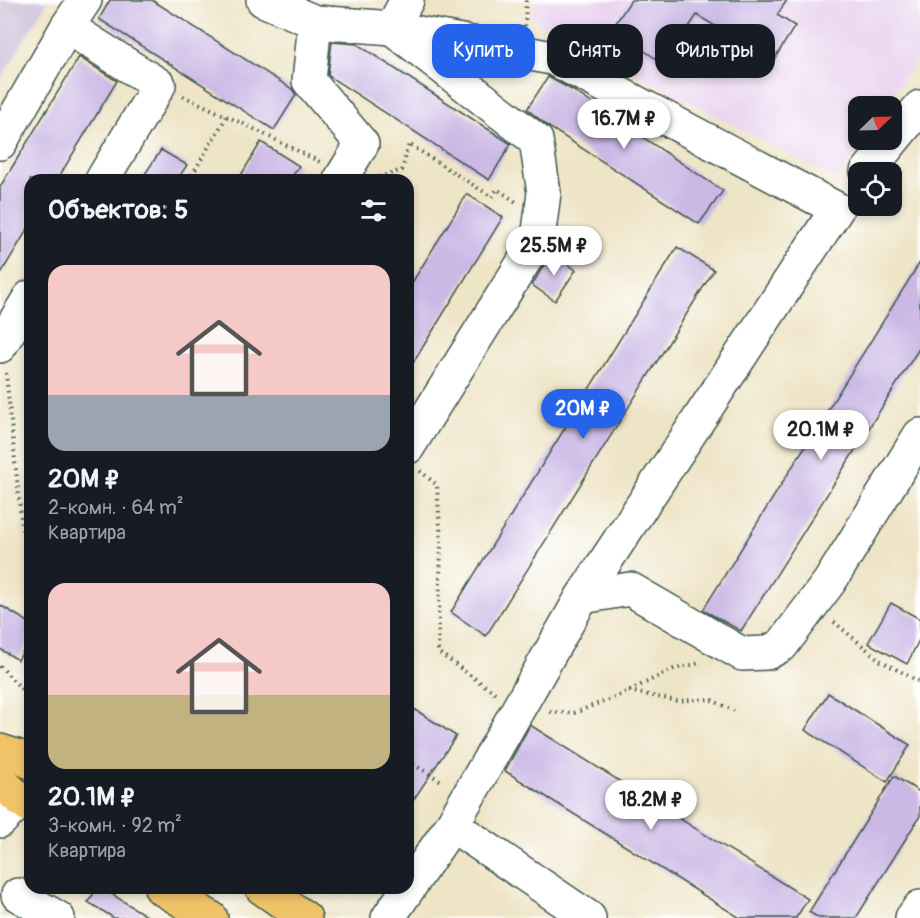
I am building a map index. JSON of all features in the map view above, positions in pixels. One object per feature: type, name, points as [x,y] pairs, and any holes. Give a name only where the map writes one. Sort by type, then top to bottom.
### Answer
[{"type":"main road","points":[[0,751],[24,759]]},
{"type":"main road","points":[[171,894],[211,918]]},
{"type":"main road","points":[[271,894],[305,918]]},
{"type":"lane","points":[[0,143],[85,0]]},
{"type":"lane","points":[[263,0],[315,22],[399,14],[552,58],[837,209]]},
{"type":"lane","points":[[399,14],[536,141],[544,193],[538,239],[414,454]]},
{"type":"lane","points":[[315,22],[309,81],[362,144],[352,174]]},
{"type":"lane","points":[[67,27],[159,85],[106,174]]},
{"type":"lane","points":[[875,162],[920,107]]},
{"type":"lane","points":[[414,880],[531,710],[582,597],[848,195]]},
{"type":"lane","points":[[1,344],[24,307]]},
{"type":"lane","points":[[582,597],[630,589],[742,654],[767,653],[782,645],[830,581],[920,435]]},
{"type":"lane","points":[[452,825],[589,918]]},
{"type":"lane","points":[[388,918],[405,894]]},
{"type":"lane","points":[[16,897],[58,918]]},
{"type":"lane","points":[[912,918],[920,906]]},
{"type":"path","points":[[159,85],[343,174]]},
{"type":"path","points":[[193,174],[227,116]]},
{"type":"path","points":[[376,174],[402,170],[409,144],[492,197],[497,189],[540,218]]},
{"type":"path","points":[[1,344],[24,534]]},
{"type":"path","points":[[414,459],[437,485],[441,542],[438,652],[531,710],[574,713],[674,669],[742,654]]},
{"type":"path","points":[[813,605],[881,661],[920,682]]},
{"type":"path","points":[[0,666],[24,692]]},
{"type":"path","points":[[628,691],[677,701],[710,699],[734,711]]},
{"type":"path","points":[[414,765],[445,783]]},
{"type":"shaded area","points":[[0,0],[48,0],[0,81]]},
{"type":"shaded area","points":[[539,0],[920,0],[920,54],[892,96],[848,96],[848,150],[857,150],[837,180],[643,77],[643,24],[547,24],[547,27],[529,17]]},
{"type":"building","points":[[110,0],[152,0],[292,89],[296,95],[274,130],[99,19]]},
{"type":"building","points":[[631,0],[787,0],[777,15],[795,26],[775,58],[775,24],[712,24],[697,15],[691,24],[655,24],[655,58],[643,50],[643,24],[615,24]]},
{"type":"building","points":[[332,42],[357,44],[511,144],[489,180],[330,77],[328,75]]},
{"type":"building","points":[[79,57],[117,81],[61,174],[24,174],[24,235],[0,275],[0,187]]},
{"type":"building","points":[[547,78],[550,78],[572,90],[723,191],[699,224],[549,127],[527,109]]},
{"type":"building","points":[[261,142],[299,166],[294,174],[242,174]]},
{"type":"building","points":[[161,150],[187,165],[181,174],[145,174]]},
{"type":"building","points":[[467,194],[503,217],[414,361],[414,279]]},
{"type":"building","points":[[677,247],[714,270],[486,636],[451,612]]},
{"type":"building","points":[[551,253],[576,270],[555,301],[532,285]]},
{"type":"building","points":[[920,262],[920,347],[741,631],[703,610]]},
{"type":"building","points":[[891,603],[920,619],[920,638],[907,664],[868,643]]},
{"type":"building","points":[[0,605],[24,619],[24,650],[18,660],[0,649]]},
{"type":"building","points":[[828,693],[910,745],[887,782],[805,730]]},
{"type":"building","points":[[414,709],[456,736],[414,799]]},
{"type":"building","points":[[530,725],[808,899],[796,918],[740,918],[505,771]]},
{"type":"building","points":[[894,776],[920,792],[920,816],[856,918],[819,918],[809,912]]},
{"type":"building","points":[[93,894],[112,894],[150,918],[114,918],[88,902]]}]
